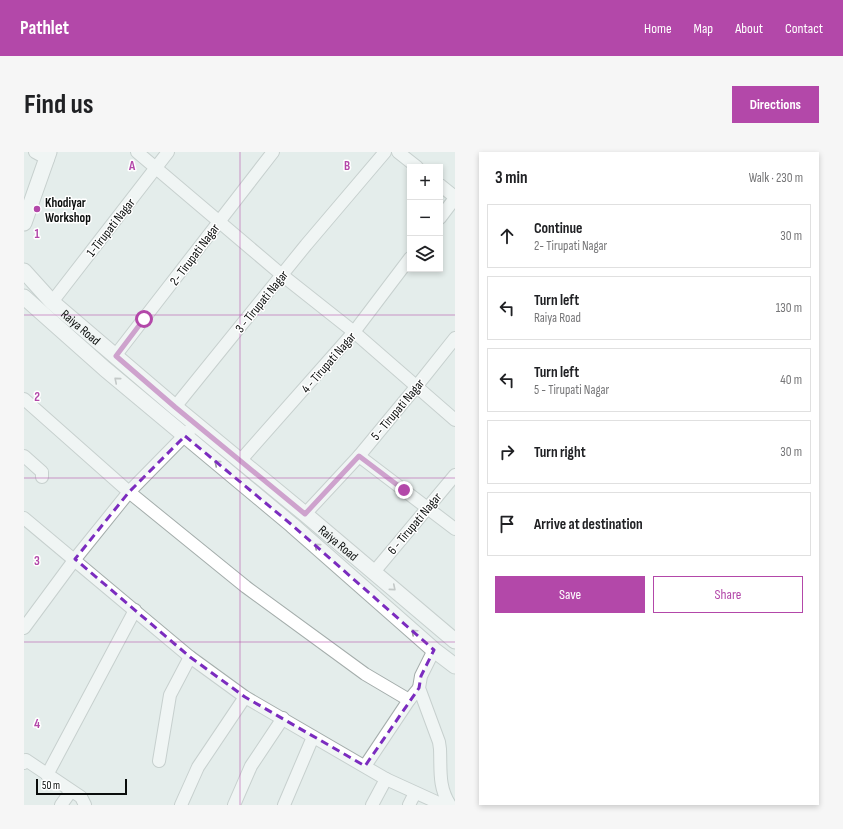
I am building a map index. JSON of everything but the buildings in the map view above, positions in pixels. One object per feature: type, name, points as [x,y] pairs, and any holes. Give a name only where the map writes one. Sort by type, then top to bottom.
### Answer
[{"type":"street","points":[[137,152],[282,275],[354,332],[455,420]]},
{"type":"street","name":"1-Tirupati Nagar","points":[[52,302],[168,152]]},
{"type":"street","name":"2- Tirupati Nagar","points":[[116,356],[273,152]]},
{"type":"street","name":"3 - Tirupati Nagar","points":[[175,407],[282,275],[385,152]]},
{"type":"street","points":[[398,152],[413,164]]},
{"type":"street","points":[[24,223],[44,154]]},
{"type":"street","points":[[443,188],[455,198],[443,214]]},
{"type":"street","name":"4 - Tirupati Nagar","points":[[240,461],[354,332],[407,262]]},
{"type":"street","name":"Raiya Road","points":[[24,271],[52,302],[195,424],[305,514],[455,641]]},
{"type":"street","name":"Raiya Road","points":[[24,297],[105,369],[292,525],[434,650],[455,666]]},
{"type":"street","name":"5 - Tirupati Nagar","points":[[305,514],[359,456],[455,338]]},
{"type":"street","points":[[24,399],[130,492],[246,587],[365,674],[409,700]]},
{"type":"street","points":[[24,628],[75,559],[130,492],[195,424]]},
{"type":"street","points":[[24,456],[42,472],[42,477]]},
{"type":"street","points":[[359,456],[455,528]]},
{"type":"street","name":"6 - Tirupati Nagar","points":[[374,572],[455,475]]},
{"type":"street","points":[[25,521],[75,559],[190,657],[245,697],[386,779],[443,805]]},
{"type":"street","points":[[47,775],[135,610]]},
{"type":"street","points":[[434,650],[421,676],[419,688],[439,742],[442,790],[444,797],[450,805]]},
{"type":"street","points":[[159,761],[170,695],[190,657]]},
{"type":"street","points":[[365,766],[409,700],[419,688]]},
{"type":"street","points":[[181,805],[198,767],[245,697]]},
{"type":"street","points":[[234,805],[252,766],[283,718]]},
{"type":"street","points":[[284,805],[313,737]]},
{"type":"street","points":[[25,761],[81,798],[85,805]]},
{"type":"street","points":[[372,805],[386,779]]},
{"type":"street","points":[[61,805],[71,791]]},
{"type":"street","points":[[410,805],[415,792]]},
{"type":"highlighted area","points":[[185,436],[292,525],[434,650],[421,676],[419,688],[365,766],[245,697],[190,657],[75,559],[129,492]]},
{"type":"place","name":"Khodiyar Workshop","points":[[37,209]]},
{"type":"route","points":[[144,319],[116,356],[175,407],[305,514],[359,456],[404,490]]}]
